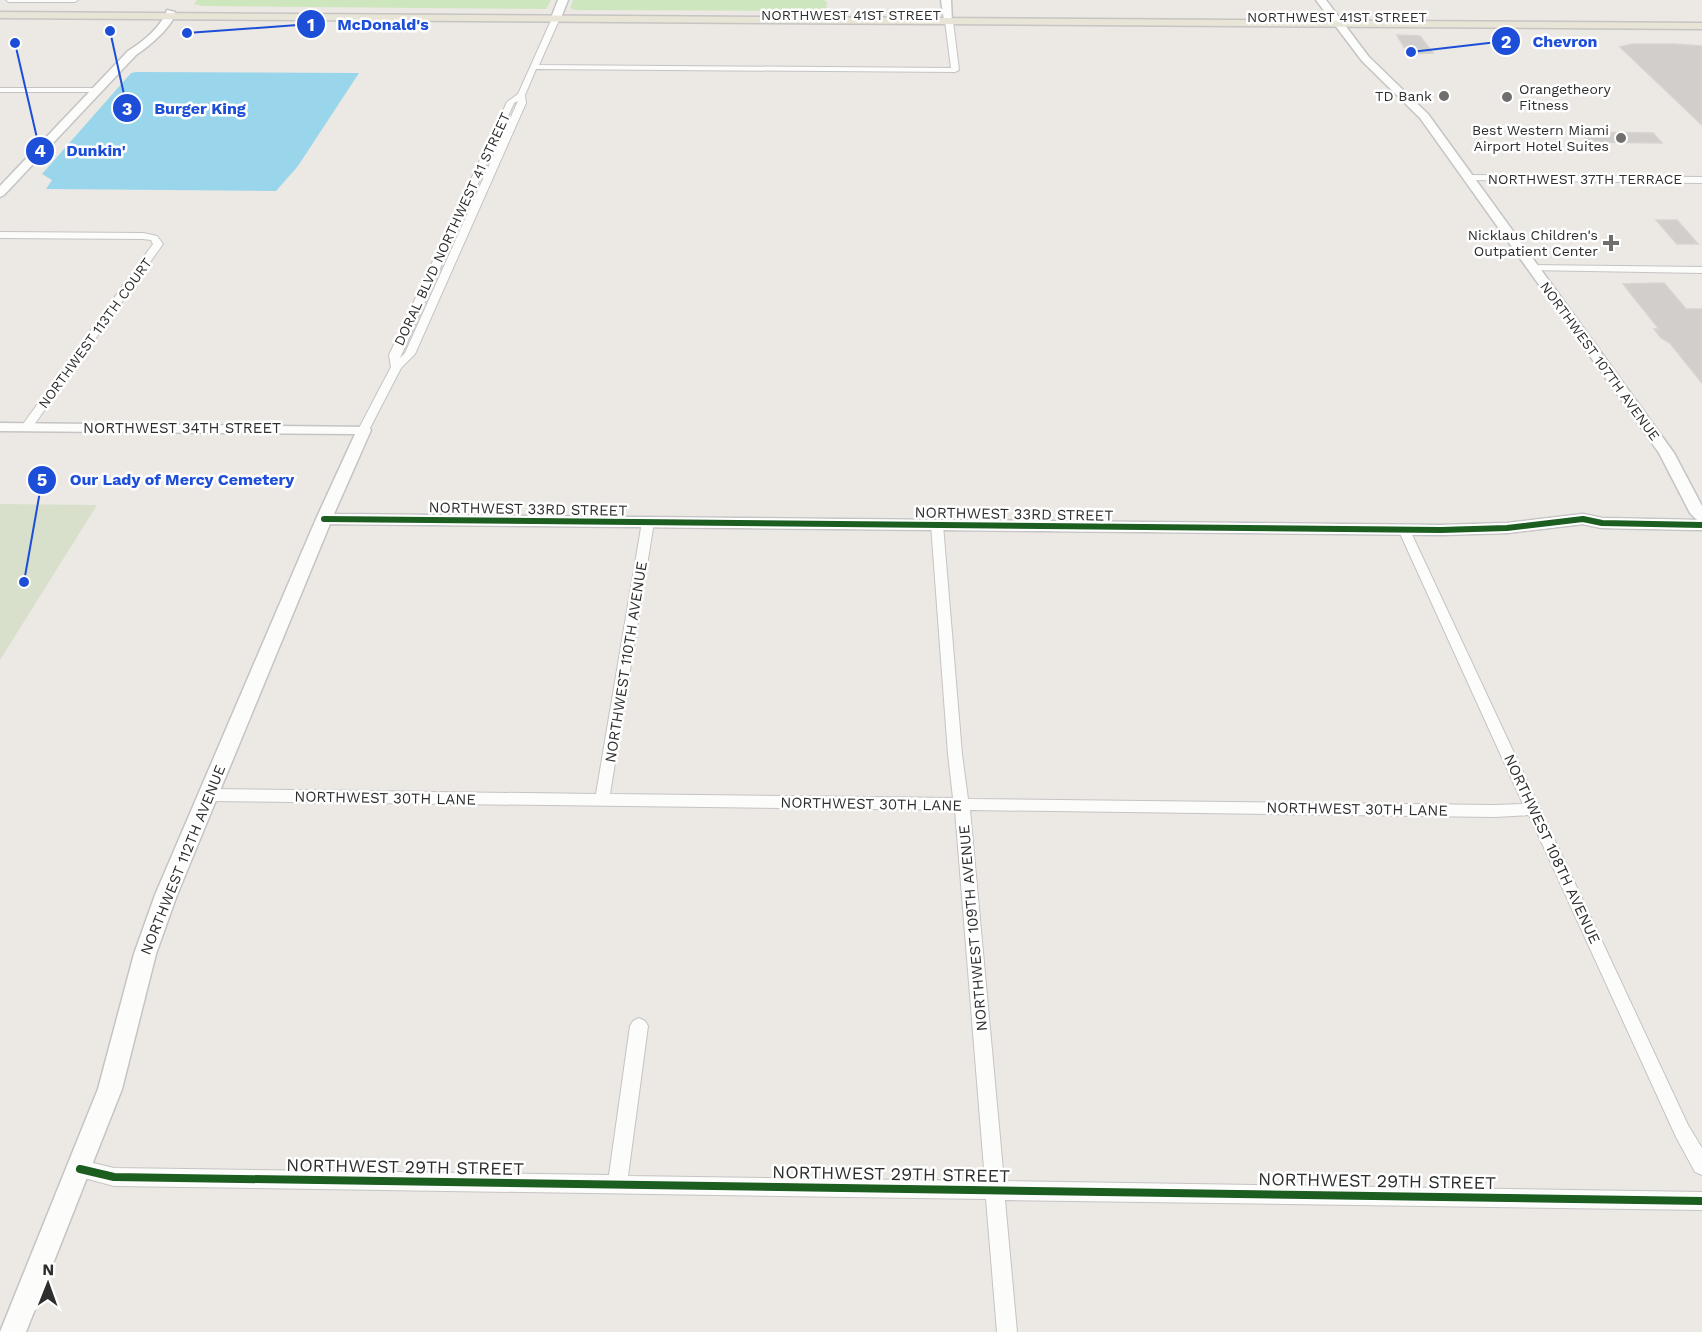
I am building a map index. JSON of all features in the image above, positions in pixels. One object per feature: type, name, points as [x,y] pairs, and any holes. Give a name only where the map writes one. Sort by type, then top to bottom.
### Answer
[{"type":"main road","name":"NORTHWEST 41ST STREET","points":[[0,9],[280,17],[949,18],[1702,26]]},
{"type":"main road","name":"NORTHWEST 41ST STREET","points":[[0,15],[302,12],[704,20],[949,18]]},
{"type":"main road","points":[[280,17],[302,12]]},
{"type":"main road","name":"NORTHWEST 41ST STREET","points":[[1346,23],[1702,19]]},
{"type":"street","points":[[9,0],[75,0]]},
{"type":"street","points":[[556,17],[563,0]]},
{"type":"street","points":[[534,67],[955,70],[946,0]]},
{"type":"street","name":"NORTHWEST 107TH AVENUE","points":[[1321,0],[1346,23]]},
{"type":"street","name":"NORTHWEST 107TH AVENUE","points":[[1334,0],[1372,66],[1397,91],[1410,98],[1671,459],[1700,522]]},
{"type":"street","points":[[0,193],[132,53],[142,47],[168,14]]},
{"type":"street","name":"DORAL BLVD NORTHWEST 41 STREET","points":[[396,367],[394,355],[511,102],[521,95],[556,17]]},
{"type":"street","name":"NORTHWEST 107TH AVENUE","points":[[1386,64],[1410,90],[1410,98]]},
{"type":"street","points":[[0,90],[97,90]]},
{"type":"street","name":"DORAL BLVD NORTHWEST 41 STREET","points":[[364,430],[396,367],[410,354],[522,103],[521,95]]},
{"type":"street","name":"NORTHWEST 37TH TERRACE","points":[[1468,178],[1702,180]]},
{"type":"street","name":"NORTHWEST 113TH COURT","points":[[0,235],[143,236],[154,238],[157,243],[156,248],[27,427]]},
{"type":"street","points":[[1533,268],[1702,270]]},
{"type":"street","name":"NORTHWEST 34TH STREET","points":[[0,427],[364,430]]},
{"type":"street","name":"NORTHWEST 112TH AVENUE","points":[[13,1332],[110,1089],[136,986],[155,923],[324,519],[364,430]]},
{"type":"street","name":"NORTHWEST 33RD STREET","points":[[324,519],[1404,529],[1491,529],[1583,519],[1602,523],[1700,522]]},
{"type":"street","name":"NORTHWEST 110TH AVENUE","points":[[602,801],[648,522]]},
{"type":"street","name":"NORTHWEST 109TH AVENUE","points":[[937,525],[1007,1332]]},
{"type":"street","name":"NORTHWEST 108TH AVENUE","points":[[1404,529],[1679,1125],[1702,1166]]},
{"type":"street","name":"NORTHWEST 30TH LANE","points":[[207,795],[1495,811],[1534,809]]},
{"type":"street","points":[[617,1185],[639,1026]]},
{"type":"street","name":"NORTHWEST 29TH STREET","points":[[80,1169],[114,1177],[1702,1201]]},
{"type":"green space","points":[[197,0],[551,0],[546,9],[203,6],[194,4]]},
{"type":"green space","points":[[573,0],[824,0],[827,2],[826,9],[818,11],[575,10],[570,8]]},
{"type":"green space","points":[[0,504],[97,505],[0,660]]},
{"type":"water","points":[[131,73],[359,73],[298,166],[276,191],[46,189],[52,180],[42,174]]},
{"type":"building","points":[[1397,35],[1420,36],[1433,53],[1408,54]]},
{"type":"building","points":[[1633,44],[1702,46],[1702,125],[1620,47]]},
{"type":"building","name":"Best Western Miami Airport Hotel Suites","points":[[1580,132],[1653,133],[1662,143],[1588,142]]},
{"type":"building","points":[[1656,220],[1677,220],[1698,244],[1677,244]]},
{"type":"building","points":[[1664,283],[1686,309],[1702,309],[1702,383],[1670,343],[1661,338],[1654,329],[1659,329],[1623,284]]},
{"type":"cycle path","points":[[324,519],[1441,530],[1507,528],[1583,519],[1602,523],[1702,525]]},
{"type":"cycle path","points":[[80,1169],[114,1177],[1702,1201]]},
{"type":"place","name":"Burger King","points":[[110,31]]},
{"type":"place","name":"McDonald's","points":[[187,33]]},
{"type":"place","name":"Dunkin'","points":[[15,43]]},
{"type":"place","name":"Chevron","points":[[1411,52]]},
{"type":"place","name":"TD Bank","points":[[1444,96]]},
{"type":"place","name":"Orangetheory Fitness","points":[[1507,97]]},
{"type":"place","name":"Best Western Miami Airport Hotel Suites","points":[[1621,138]]},
{"type":"place","name":"Nicklaus Children's Outpatient Center","points":[[1611,243]]},
{"type":"place","name":"Our Lady of Mercy Cemetery","points":[[24,582]]}]
